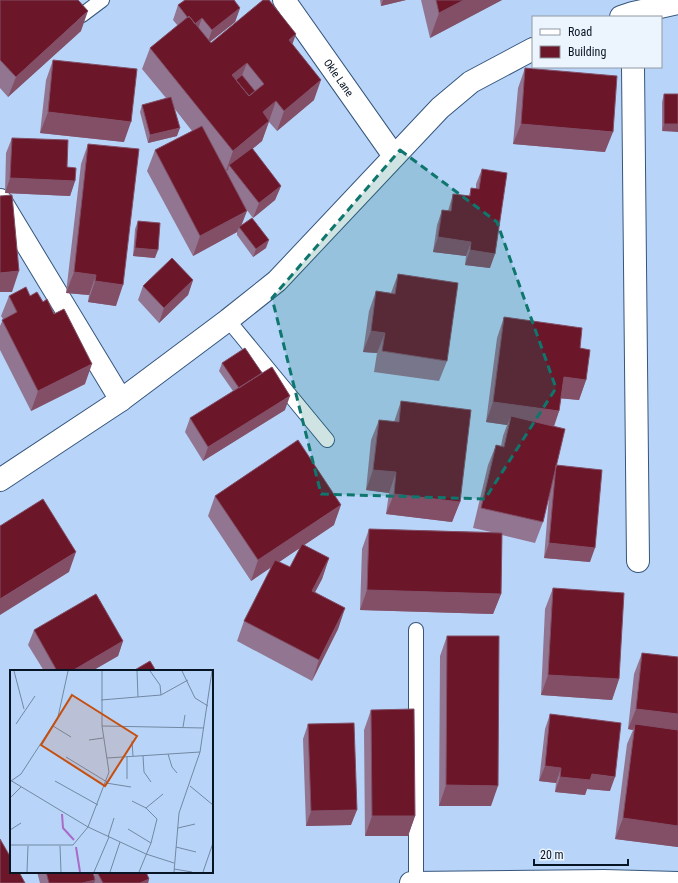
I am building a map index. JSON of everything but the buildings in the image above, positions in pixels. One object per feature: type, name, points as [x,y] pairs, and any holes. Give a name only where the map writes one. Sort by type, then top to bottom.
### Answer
[{"type":"street","name":"Okle Lane","points":[[284,0],[394,156]]},
{"type":"street","points":[[637,11],[678,3]]},
{"type":"street","points":[[0,480],[121,400],[228,320],[277,281],[440,108],[471,82],[532,49]]},
{"type":"street","points":[[633,68],[638,561]]},
{"type":"street","points":[[0,200],[121,400]]},
{"type":"street","points":[[411,883],[604,880],[678,883]]},
{"type":"lane","points":[[82,15],[102,0]]},
{"type":"lane","points":[[228,320],[327,440]]},
{"type":"lane","points":[[416,630],[416,883]]},
{"type":"highlighted area","points":[[400,150],[497,222],[556,388],[485,499],[321,494],[272,298]]}]
